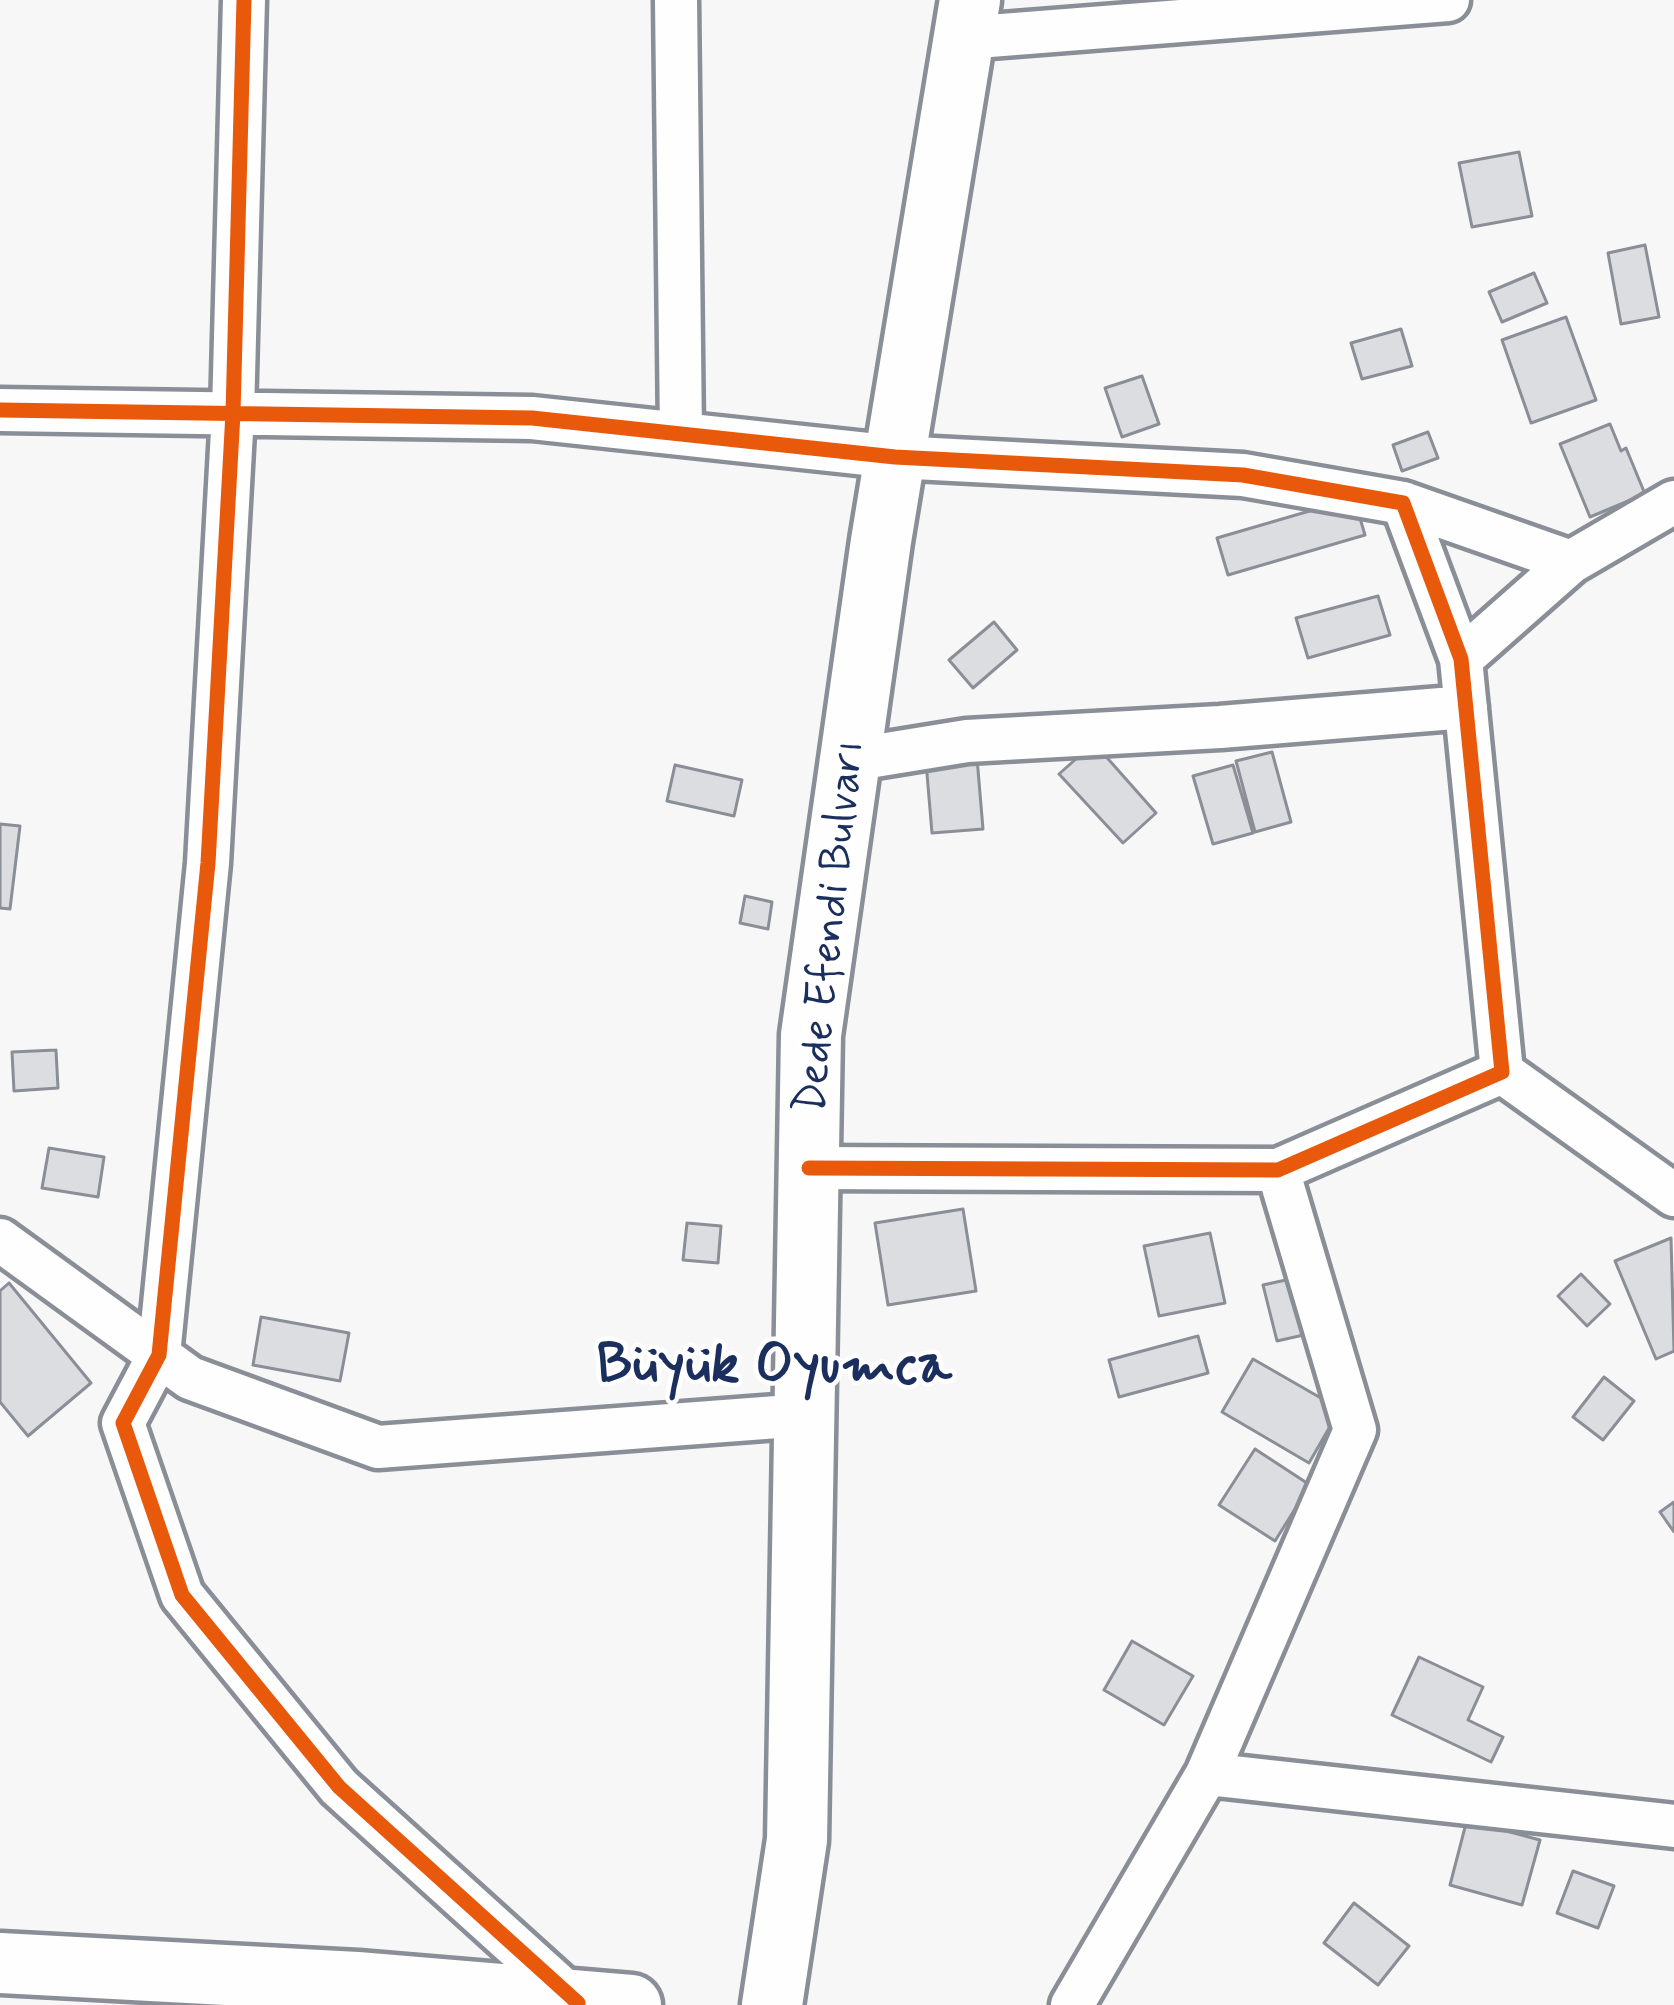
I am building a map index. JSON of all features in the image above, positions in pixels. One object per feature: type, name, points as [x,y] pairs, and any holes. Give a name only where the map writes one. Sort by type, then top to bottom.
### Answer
[{"type":"street","points":[[244,0],[233,413],[208,863],[159,1355],[123,1423],[182,1595],[339,1787],[595,2003]]},
{"type":"street","points":[[676,0],[681,434]]},
{"type":"street","points":[[967,19],[1448,0]]},
{"type":"street","name":"Dede Efendi Bulvarı","points":[[772,2005],[796,1840],[811,1035],[895,457],[967,19]]},
{"type":"street","points":[[0,410],[532,418],[895,457],[1243,475],[1403,502],[1571,562]]},
{"type":"street","points":[[1403,502],[1461,659],[1502,1072],[1674,1195]]},
{"type":"street","points":[[1461,659],[1571,562],[1674,502]]},
{"type":"street","points":[[850,760],[967,741],[1220,728],[1466,707]]},
{"type":"street","points":[[809,1168],[1278,1170],[1502,1072]]},
{"type":"street","points":[[1072,2005],[1207,1774],[1355,1430],[1278,1170]]},
{"type":"street","points":[[0,1240],[190,1378],[377,1447],[804,1415]]},
{"type":"street","points":[[1207,1774],[1674,1826]]},
{"type":"street","points":[[0,1963],[357,1982],[595,2003]]},
{"type":"building","points":[[1519,152],[1532,216],[1472,227],[1459,163]]},
{"type":"building","points":[[1645,245],[1659,317],[1621,324],[1608,253]]},
{"type":"building","points":[[1534,273],[1547,303],[1502,322],[1489,292]]},
{"type":"building","points":[[1566,317],[1596,400],[1531,423],[1502,340]]},
{"type":"building","points":[[1401,329],[1412,366],[1362,379],[1351,343]]},
{"type":"building","points":[[1142,376],[1159,424],[1122,437],[1105,388]]},
{"type":"building","points":[[1610,424],[1645,494],[1590,517],[1560,444]]},
{"type":"building","points":[[1428,432],[1438,458],[1402,471],[1393,445]]},
{"type":"building","points":[[1354,498],[1365,535],[1228,575],[1217,538]]},
{"type":"building","points":[[1378,596],[1390,635],[1308,658],[1296,618]]},
{"type":"building","points":[[994,622],[1017,650],[973,688],[949,660]]},
{"type":"building","points":[[1094,743],[1156,813],[1123,843],[1059,774]]},
{"type":"building","points":[[1272,752],[1291,822],[1255,832],[1236,761]]},
{"type":"building","points":[[977,758],[983,829],[932,833],[926,762]]},
{"type":"building","points":[[675,765],[742,780],[734,816],[667,801]]},
{"type":"building","points":[[1233,765],[1253,833],[1213,844],[1193,776]]},
{"type":"building","points":[[0,824],[20,826],[10,909],[0,908]]},
{"type":"building","points":[[745,896],[772,902],[768,929],[740,923]]},
{"type":"building","points":[[56,1050],[58,1088],[14,1091],[12,1052]]},
{"type":"building","points":[[49,1148],[104,1157],[98,1197],[42,1188]]},
{"type":"building","points":[[963,1209],[976,1291],[888,1305],[875,1223]]},
{"type":"building","points":[[687,1223],[721,1226],[718,1263],[683,1260]]},
{"type":"building","points":[[1210,1233],[1225,1303],[1159,1316],[1144,1246]]},
{"type":"building","points":[[1671,1238],[1674,1351],[1656,1359],[1615,1261]]},
{"type":"building","points":[[1581,1274],[1610,1304],[1587,1326],[1558,1296]]},
{"type":"building","points":[[1295,1278],[1308,1334],[1277,1341],[1263,1285]]},
{"type":"building","points":[[9,1283],[91,1383],[28,1436],[0,1402],[0,1291]]},
{"type":"building","points":[[261,1317],[349,1333],[340,1381],[253,1365]]},
{"type":"building","points":[[1198,1336],[1208,1373],[1119,1397],[1109,1360]]},
{"type":"building","points":[[1253,1359],[1340,1409],[1309,1463],[1222,1412]]},
{"type":"building","points":[[1604,1377],[1634,1401],[1603,1440],[1573,1417]]},
{"type":"building","points":[[1255,1449],[1310,1485],[1275,1541],[1219,1505]]},
{"type":"building","points":[[1674,1502],[1674,1532],[1660,1512]]},
{"type":"building","points":[[1132,1641],[1193,1676],[1164,1725],[1104,1690]]},
{"type":"building","points":[[1419,1657],[1483,1687],[1468,1720],[1503,1737],[1491,1762],[1392,1715]]},
{"type":"building","points":[[1469,1812],[1502,1821],[1499,1829],[1540,1840],[1522,1905],[1450,1885]]},
{"type":"building","points":[[1573,1871],[1614,1886],[1598,1928],[1557,1913]]},
{"type":"building","points":[[1354,1903],[1409,1946],[1378,1985],[1324,1943]]},
{"type":"cycle path","points":[[244,0],[233,413],[208,863],[159,1355],[123,1423],[182,1595],[339,1787],[578,2003]]},
{"type":"cycle path","points":[[0,410],[532,418],[895,457],[1243,475],[1403,503],[1461,659],[1502,1072],[1278,1170],[809,1168]]},
{"type":"district","name":"Büyük Oyumca","points":[[774,1369]]}]
